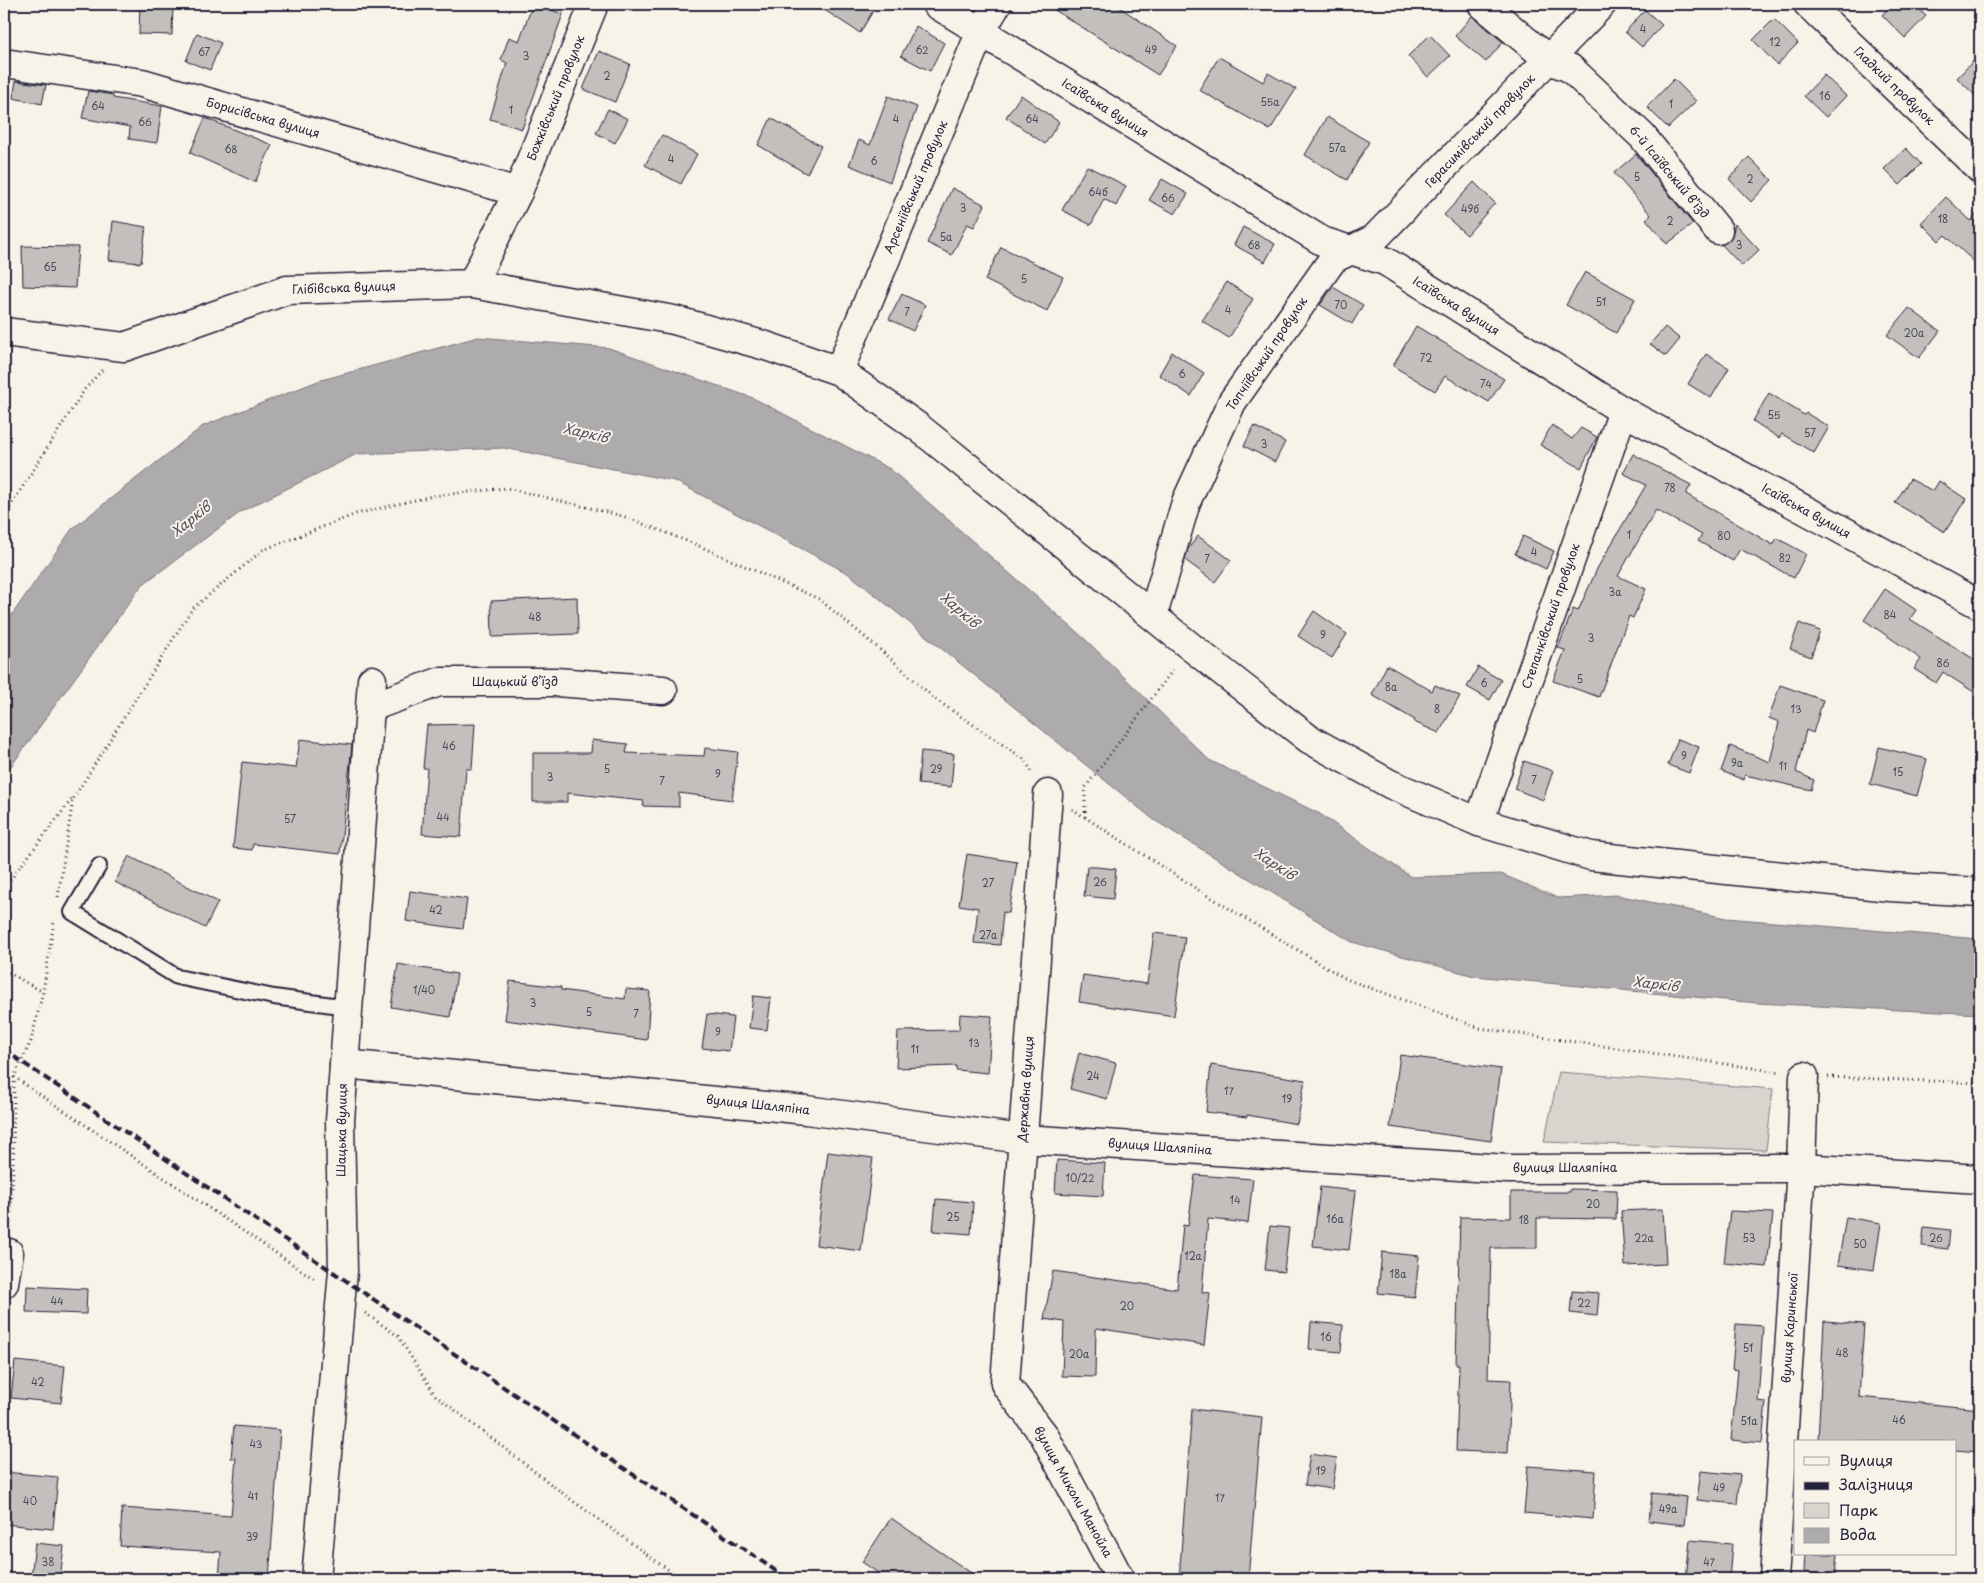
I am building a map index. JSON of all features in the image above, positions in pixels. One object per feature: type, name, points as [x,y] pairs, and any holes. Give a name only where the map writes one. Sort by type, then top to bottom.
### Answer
[{"type":"street","name":"Божківський провулок","points":[[518,192],[594,4]]},
{"type":"street","name":"Ісаївська вулиця","points":[[936,4],[1322,241],[1385,261],[1623,411],[1975,595]]},
{"type":"street","name":"Арсеніївський провулок","points":[[839,372],[981,31],[997,4]]},
{"type":"street","name":"6-й Ісаївський в’їзд","points":[[1482,4],[1549,60],[1570,68],[1642,136],[1718,230]]},
{"type":"street","name":"Герасимівський провулок","points":[[1352,251],[1374,239],[1602,4]]},
{"type":"street","name":"Гладкий провулок","points":[[1808,4],[1980,169]]},
{"type":"street","name":"Борисівська вулиця","points":[[4,63],[142,83],[518,192]]},
{"type":"street","points":[[472,284],[518,192]]},
{"type":"street","name":"Топчіївський провулок","points":[[1153,615],[1186,502],[1232,402],[1333,259],[1352,251]]},
{"type":"street","name":"Глібівська вулиця","points":[[4,332],[124,347],[287,290],[472,284],[674,320],[766,346],[839,372],[918,427],[1191,647],[1309,739],[1390,784],[1479,822],[1591,856],[1890,888],[1980,892]]},
{"type":"street","name":"Степанківський провулок","points":[[1479,822],[1623,411]]},
{"type":"street","name":"Шацька вулиця","points":[[316,1579],[343,1271],[340,1121],[372,680]]},
{"type":"street","name":"Шацький в’їзд","points":[[371,707],[439,682],[556,682],[663,690]]},
{"type":"street","name":"Державна вулиця","points":[[1005,1384],[1048,794]]},
{"type":"street","name":"вулиця Шаляпіна","points":[[344,1064],[806,1110],[1022,1139],[1508,1169],[1801,1168],[1980,1179]]},
{"type":"street","name":"вулиця Каринської","points":[[1774,1579],[1801,1168],[1804,1076]]},
{"type":"street","points":[[4,1283],[9,1253]]},
{"type":"street","name":"вулиця Миколи Манойла","points":[[1005,1384],[1044,1435],[1120,1579]]},
{"type":"lane","points":[[99,866],[72,912],[177,977],[274,997],[347,1007]]},
{"type":"path","points":[[4,516],[85,389],[124,347]]},
{"type":"path","points":[[4,888],[73,799],[192,609],[263,550],[356,514],[432,496],[506,488],[623,516],[697,545],[819,599],[890,658],[935,699],[1024,759],[1048,794],[1200,891],[1346,979],[1480,1028],[1804,1076],[1980,1083]]},
{"type":"path","points":[[1085,817],[1085,788],[1162,681]]},
{"type":"path","points":[[56,906],[73,799]]},
{"type":"path","points":[[9,1253],[14,1172],[14,1077],[31,1041],[43,992],[55,913]]},
{"type":"path","points":[[4,970],[43,992]]},
{"type":"path","points":[[4,1172],[14,1172]]},
{"type":"green space","points":[[1559,1072],[1773,1089],[1766,1150],[1544,1142]]},
{"type":"water","name":"Харків","points":[[478,337],[609,348],[753,398],[890,469],[1086,640],[1209,760],[1320,814],[1411,877],[1501,874],[1558,898],[1617,895],[1726,918],[1980,939],[1980,1014],[1757,1003],[1474,976],[1352,942],[1154,820],[849,574],[675,481],[504,448],[357,454],[242,511],[142,585],[4,776],[4,626],[72,529],[203,426],[318,381]]},
{"type":"building","points":[[140,4],[173,5],[172,35],[139,34]]},
{"type":"building","points":[[533,4],[563,14],[522,129],[490,119],[507,63],[501,60],[509,37],[519,41]]},
{"type":"building","points":[[815,4],[877,4],[860,33]]},
{"type":"building","points":[[1045,4],[1115,4],[1177,46],[1158,75]]},
{"type":"building","points":[[1892,4],[1914,4],[1926,16],[1905,38],[1882,15]]},
{"type":"building","points":[[1645,10],[1662,25],[1642,47],[1625,32]]},
{"type":"building","points":[[1472,16],[1503,42],[1486,62],[1455,36]]},
{"type":"building","points":[[1774,19],[1798,43],[1777,65],[1753,40]]},
{"type":"building","points":[[916,26],[944,43],[930,71],[901,56]]},
{"type":"building","points":[[197,33],[221,43],[210,70],[186,61]]},
{"type":"building","points":[[1430,35],[1450,56],[1428,77],[1408,56]]},
{"type":"building","points":[[599,51],[630,64],[615,102],[583,89]]},
{"type":"building","points":[[1980,54],[1980,100],[1957,78]]},
{"type":"building","points":[[1219,57],[1263,82],[1268,73],[1296,89],[1270,130],[1199,90]]},
{"type":"building","points":[[1824,75],[1846,96],[1826,117],[1804,96]]},
{"type":"building","points":[[1674,79],[1696,101],[1668,128],[1647,107]]},
{"type":"building","points":[[16,81],[46,85],[42,104],[13,98]]},
{"type":"building","points":[[88,91],[113,95],[113,98],[162,106],[157,143],[129,139],[130,127],[82,118]]},
{"type":"building","points":[[1021,95],[1059,122],[1045,144],[1006,117]]},
{"type":"building","points":[[888,96],[917,107],[890,182],[849,165],[859,140],[870,145]]},
{"type":"building","points":[[608,109],[628,119],[615,143],[596,133]]},
{"type":"building","points":[[1327,117],[1369,142],[1347,180],[1305,155]]},
{"type":"building","points":[[205,118],[272,145],[255,182],[190,153]]},
{"type":"building","points":[[771,118],[821,146],[807,174],[758,145]]},
{"type":"building","points":[[662,135],[697,154],[681,184],[645,165]]},
{"type":"building","points":[[1906,148],[1921,164],[1900,185],[1884,169]]},
{"type":"building","points":[[1636,154],[1693,224],[1667,244],[1646,219],[1651,215],[1614,173]]},
{"type":"building","points":[[1749,157],[1772,180],[1751,202],[1729,179]]},
{"type":"building","points":[[1087,166],[1126,186],[1116,206],[1104,199],[1091,225],[1062,210]]},
{"type":"building","points":[[1162,179],[1188,194],[1175,214],[1149,200]]},
{"type":"building","points":[[1474,182],[1495,203],[1467,235],[1444,215]]},
{"type":"building","points":[[952,188],[985,205],[974,227],[967,224],[952,255],[927,243]]},
{"type":"building","points":[[1946,197],[1971,221],[1980,210],[1980,267],[1945,235],[1939,241],[1921,223]]},
{"type":"building","points":[[113,221],[146,227],[141,263],[109,260]]},
{"type":"building","points":[[1735,224],[1759,250],[1742,266],[1722,245],[1732,236]]},
{"type":"building","points":[[1243,227],[1275,244],[1265,262],[1234,245]]},
{"type":"building","points":[[22,246],[78,247],[75,288],[23,286]]},
{"type":"building","points":[[1001,247],[1063,277],[1047,311],[985,280]]},
{"type":"building","points":[[1585,272],[1635,299],[1616,333],[1566,305]]},
{"type":"building","points":[[1227,282],[1253,299],[1229,338],[1202,321]]},
{"type":"building","points":[[1333,287],[1363,305],[1352,324],[1320,305]]},
{"type":"building","points":[[902,294],[925,305],[913,331],[889,319]]},
{"type":"building","points":[[1909,308],[1940,331],[1919,358],[1887,335]]},
{"type":"building","points":[[1416,326],[1504,379],[1489,402],[1445,376],[1435,391],[1393,366]]},
{"type":"building","points":[[1665,327],[1680,339],[1666,356],[1650,344]]},
{"type":"building","points":[[1172,352],[1204,373],[1191,396],[1159,375]]},
{"type":"building","points":[[1706,354],[1729,368],[1711,398],[1688,384]]},
{"type":"building","points":[[1769,393],[1804,415],[1806,413],[1829,427],[1814,453],[1782,434],[1779,438],[1753,421]]},
{"type":"building","points":[[1552,425],[1572,439],[1581,428],[1597,437],[1581,468],[1540,445]]},
{"type":"building","points":[[1254,426],[1285,442],[1275,462],[1244,446]]},
{"type":"building","points":[[1633,454],[1691,485],[1686,494],[1773,545],[1777,538],[1806,554],[1794,578],[1740,549],[1733,561],[1698,541],[1702,535],[1656,510],[1618,576],[1646,589],[1633,618],[1629,616],[1599,697],[1553,681],[1565,650],[1558,648],[1573,609],[1578,611],[1598,567],[1646,485],[1623,473]]},
{"type":"building","points":[[1910,479],[1933,491],[1939,481],[1966,499],[1945,532],[1895,503]]},
{"type":"building","points":[[1198,536],[1231,560],[1215,582],[1185,560],[1188,549]]},
{"type":"building","points":[[1523,536],[1554,551],[1546,569],[1515,554]]},
{"type":"building","points":[[1885,589],[1916,610],[1910,619],[1980,663],[1980,696],[1943,672],[1936,683],[1914,669],[1921,659],[1864,620]]},
{"type":"building","points":[[577,597],[578,634],[492,637],[491,601]]},
{"type":"building","points":[[1314,611],[1347,634],[1332,658],[1298,636]]},
{"type":"building","points":[[1799,623],[1820,631],[1811,657],[1790,649]]},
{"type":"building","points":[[1387,665],[1432,691],[1435,685],[1460,696],[1439,733],[1414,722],[1415,720],[1372,695]]},
{"type":"building","points":[[1478,667],[1501,680],[1490,700],[1467,687]]},
{"type":"building","points":[[1780,685],[1823,700],[1813,733],[1806,730],[1796,772],[1814,780],[1811,790],[1745,775],[1744,780],[1721,771],[1730,746],[1770,762],[1779,722],[1769,718]]},
{"type":"building","points":[[475,724],[472,769],[466,769],[461,837],[422,834],[427,768],[423,768],[427,725]]},
{"type":"building","points":[[300,739],[352,745],[340,854],[253,844],[252,850],[233,848],[242,762],[296,768]]},
{"type":"building","points":[[1678,739],[1699,747],[1689,773],[1668,765]]},
{"type":"building","points":[[592,740],[628,744],[626,753],[704,756],[705,748],[738,752],[732,800],[679,793],[679,807],[643,806],[644,801],[567,793],[567,802],[533,802],[533,753],[591,753]]},
{"type":"building","points":[[1879,747],[1927,759],[1917,796],[1870,784]]},
{"type":"building","points":[[921,751],[954,754],[951,787],[918,784]]},
{"type":"building","points":[[1524,761],[1553,771],[1543,800],[1514,789]]},
{"type":"building","points":[[967,854],[1017,862],[1009,913],[1003,912],[1000,945],[974,943],[978,908],[959,905]]},
{"type":"building","points":[[129,856],[218,902],[205,928],[115,882]]},
{"type":"building","points":[[1087,866],[1116,869],[1113,899],[1084,896]]},
{"type":"building","points":[[410,891],[467,899],[463,929],[406,921]]},
{"type":"building","points":[[1154,933],[1185,937],[1174,1016],[1079,1002],[1083,975],[1147,984]]},
{"type":"building","points":[[398,964],[457,974],[450,1017],[391,1007]]},
{"type":"building","points":[[510,981],[561,987],[561,990],[625,999],[626,989],[650,991],[647,1040],[505,1020]]},
{"type":"building","points":[[753,996],[771,998],[767,1030],[749,1028]]},
{"type":"building","points":[[707,1014],[733,1017],[729,1051],[702,1048]]},
{"type":"building","points":[[960,1014],[992,1016],[988,1073],[956,1070],[956,1066],[896,1068],[898,1031],[959,1030]]},
{"type":"building","points":[[1079,1053],[1116,1063],[1107,1099],[1070,1089]]},
{"type":"building","points":[[1400,1055],[1501,1069],[1491,1141],[1390,1127]]},
{"type":"building","points":[[1211,1065],[1305,1080],[1297,1124],[1247,1115],[1247,1117],[1206,1112]]},
{"type":"building","points":[[828,1152],[873,1158],[861,1251],[816,1245]]},
{"type":"building","points":[[1057,1160],[1105,1163],[1103,1196],[1055,1193]]},
{"type":"building","points":[[1195,1175],[1253,1179],[1248,1223],[1208,1219],[1202,1292],[1210,1293],[1204,1345],[1096,1328],[1095,1377],[1062,1376],[1064,1322],[1044,1319],[1053,1271],[1177,1289],[1183,1225],[1188,1226]]},
{"type":"building","points":[[1320,1187],[1356,1191],[1349,1250],[1313,1246]]},
{"type":"building","points":[[1570,1189],[1617,1190],[1616,1219],[1537,1218],[1537,1248],[1491,1248],[1488,1379],[1511,1380],[1508,1453],[1456,1451],[1459,1365],[1456,1365],[1460,1217],[1511,1218],[1511,1192],[1570,1192]]},
{"type":"building","points":[[936,1199],[973,1202],[971,1234],[933,1231]]},
{"type":"building","points":[[1663,1209],[1666,1264],[1625,1266],[1621,1211]]},
{"type":"building","points":[[1730,1211],[1773,1213],[1767,1267],[1724,1263]]},
{"type":"building","points":[[1846,1217],[1881,1223],[1874,1270],[1838,1265]]},
{"type":"building","points":[[1270,1226],[1289,1228],[1284,1272],[1265,1270]]},
{"type":"building","points":[[1924,1227],[1950,1230],[1948,1249],[1922,1246]]},
{"type":"building","points":[[1382,1252],[1419,1256],[1415,1297],[1378,1293]]},
{"type":"building","points":[[27,1286],[87,1289],[86,1314],[26,1312]]},
{"type":"building","points":[[1572,1291],[1599,1293],[1597,1316],[1570,1313]]},
{"type":"building","points":[[1824,1321],[1864,1324],[1859,1397],[1980,1409],[1979,1452],[1956,1450],[1956,1440],[1818,1440]]},
{"type":"building","points":[[1311,1322],[1343,1325],[1341,1352],[1309,1349]]},
{"type":"building","points":[[1736,1324],[1763,1326],[1758,1401],[1766,1402],[1762,1443],[1731,1440],[1738,1370],[1732,1369]]},
{"type":"building","points":[[15,1361],[65,1366],[61,1403],[11,1398]]},
{"type":"building","points":[[1192,1409],[1262,1417],[1248,1579],[1179,1579]]},
{"type":"building","points":[[234,1426],[280,1430],[269,1579],[219,1579],[221,1552],[120,1546],[122,1508],[231,1516],[236,1458],[231,1458]]},
{"type":"building","points":[[1310,1454],[1337,1458],[1332,1489],[1305,1485]]},
{"type":"building","points":[[1528,1466],[1596,1471],[1593,1519],[1524,1513]]},
{"type":"building","points":[[1701,1471],[1740,1475],[1737,1504],[1697,1500]]},
{"type":"building","points":[[4,1472],[58,1477],[53,1529],[4,1524]]},
{"type":"building","points":[[1652,1493],[1687,1497],[1684,1525],[1649,1521]]},
{"type":"building","points":[[891,1518],[980,1579],[887,1579],[862,1562]]},
{"type":"building","points":[[1690,1540],[1732,1544],[1729,1579],[1686,1579]]},
{"type":"building","points":[[35,1543],[64,1546],[60,1579],[31,1578]]},
{"type":"building","points":[[1805,1556],[1837,1556],[1835,1575],[1804,1572]]},
{"type":"railway","points":[[4,1050],[788,1579]]}]
